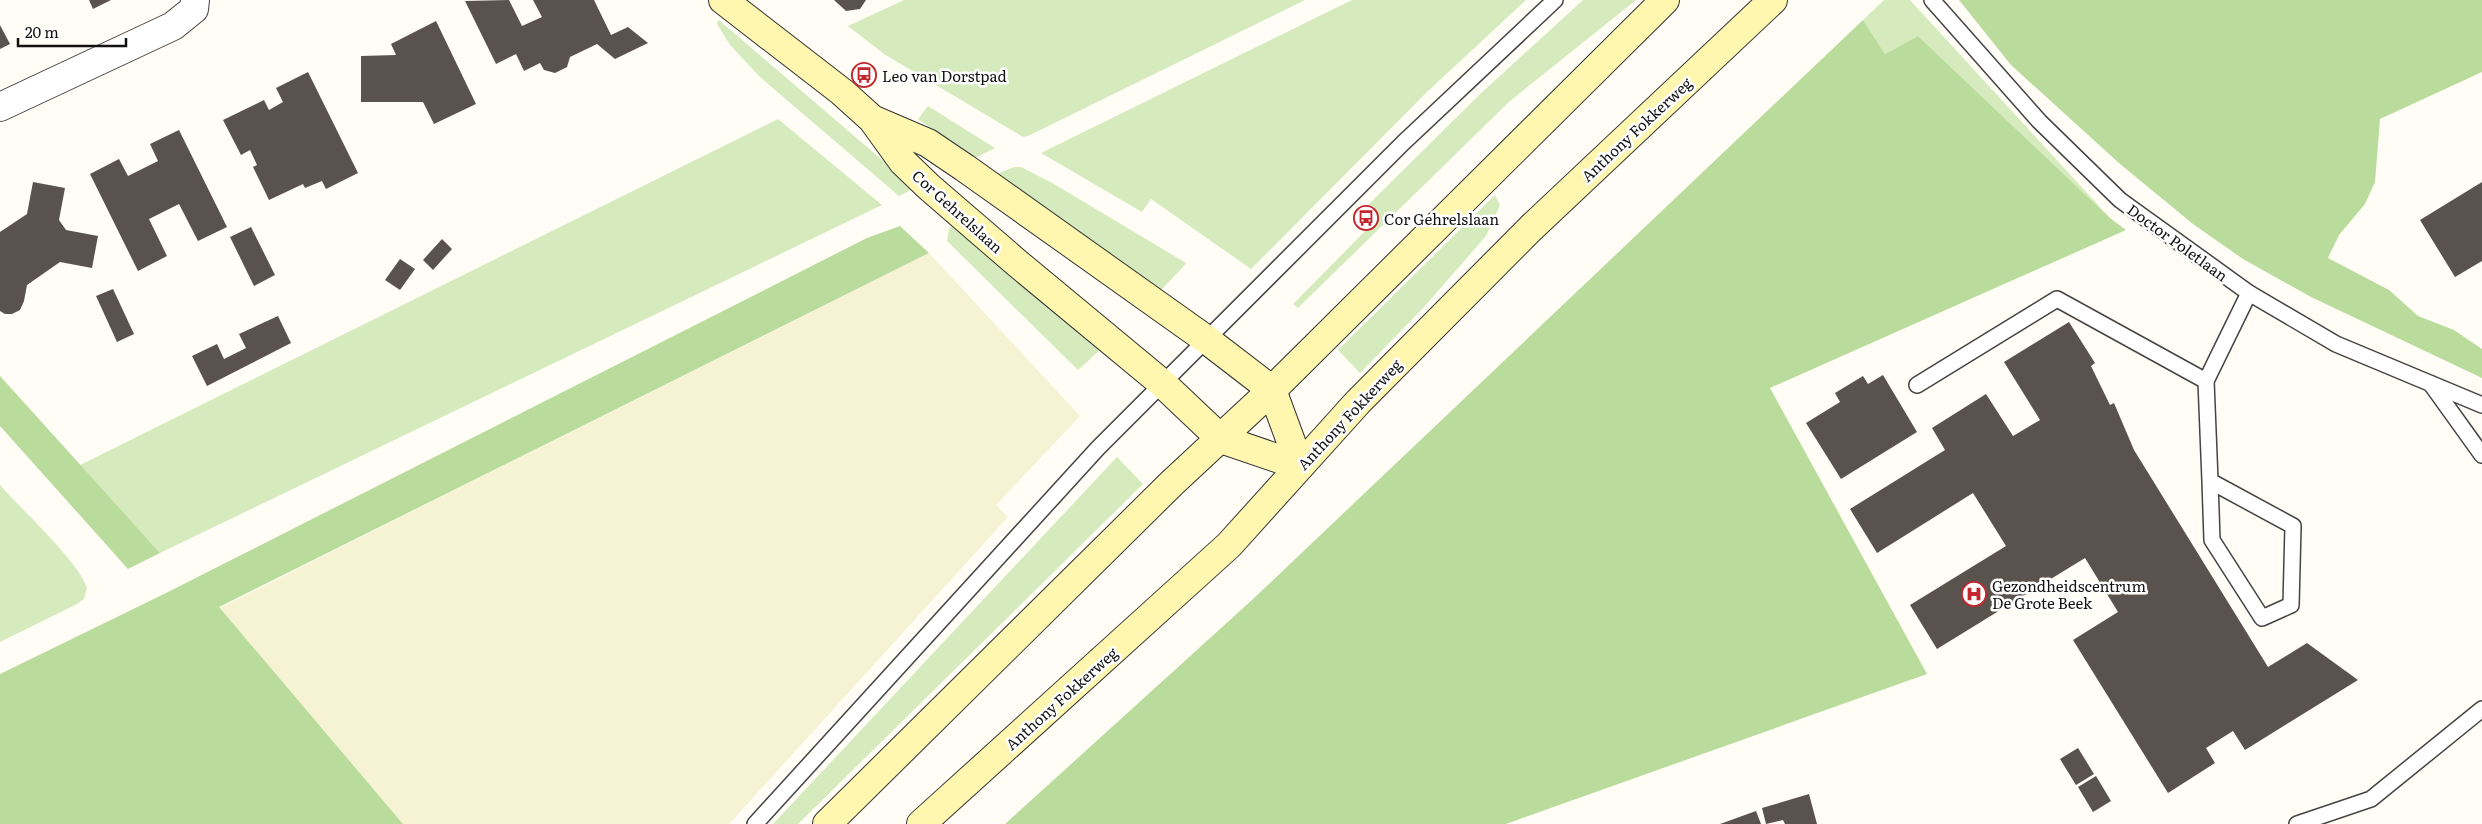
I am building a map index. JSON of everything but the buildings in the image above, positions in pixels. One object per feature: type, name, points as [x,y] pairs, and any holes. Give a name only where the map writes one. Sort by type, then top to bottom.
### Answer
[{"type":"main road","name":"Cor Gehrelslaan","points":[[723,0],[842,92],[872,119],[903,162],[929,186],[1024,270],[1163,384],[1221,439],[1300,466]]},
{"type":"main road","points":[[826,824],[1172,483],[1272,390],[1665,0]]},
{"type":"main road","name":"Anthony Fokkerweg","points":[[921,824],[1229,545],[1358,402],[1531,228],[1773,0]]},
{"type":"main road","name":"Cor Gehrelslaan","points":[[872,119],[936,148],[1206,340],[1272,390]]},
{"type":"main road","points":[[1272,390],[1300,466]]},
{"type":"street","points":[[0,107],[173,26],[195,5]]},
{"type":"lane","points":[[755,824],[1098,448],[1403,143],[1555,0]]},
{"type":"lane","name":"Doctor Poletlaan","points":[[1932,0],[2039,121],[2120,200],[2249,293],[2336,344],[2482,405]]},
{"type":"lane","points":[[2210,481],[2292,526],[2291,605],[2262,618],[2212,540],[2206,380],[2249,293]]},
{"type":"lane","points":[[1917,385],[2057,299],[2206,380]]},
{"type":"lane","points":[[2430,382],[2482,455]]},
{"type":"lane","points":[[2297,824],[2371,799],[2482,709]]},
{"type":"shaded area","points":[[929,253],[1080,416],[996,505],[1008,517],[729,824],[403,824],[219,608]]},
{"type":"green space","points":[[904,0],[1305,0],[1023,137],[884,54],[848,26]]},
{"type":"green space","points":[[1352,0],[1526,0],[1427,92],[1251,269],[1151,199],[1142,212],[1041,153]]},
{"type":"green space","points":[[1583,0],[1636,0],[1510,101],[1298,308],[1293,304],[1378,218],[1367,206],[1479,95]]},
{"type":"green space","points":[[1884,0],[1910,0],[2110,218],[1918,36],[1885,54],[1863,20]]},
{"type":"green space","points":[[1959,0],[2482,0],[2482,72],[2380,119],[2375,182],[2365,204],[2339,235],[2328,258],[2389,290],[2418,316],[2454,330],[2482,349],[2482,378],[2311,297],[2243,259],[2193,224],[2120,164],[2011,65]]},
{"type":"green space","points":[[718,20],[915,188],[899,196],[760,77],[730,45],[717,24]]},
{"type":"green space","points":[[1863,20],[1885,54],[1918,36],[2110,218],[2126,230],[1770,388],[1927,674],[1506,824],[1005,824],[1252,600]]},
{"type":"green space","points":[[928,106],[995,148],[973,159],[918,119]]},
{"type":"green space","points":[[778,119],[882,205],[160,553],[80,465]]},
{"type":"green space","points":[[1014,167],[1021,167],[1054,184],[1186,263],[1185,265],[1162,289],[1159,289],[994,175]]},
{"type":"green space","points":[[1495,195],[1500,205],[1486,236],[1424,307],[1360,373],[1338,350]]},
{"type":"green space","points":[[954,223],[1101,349],[1078,370],[947,241],[949,229]]},
{"type":"green space","points":[[900,226],[929,253],[219,607],[403,824],[0,824],[0,674],[166,593],[867,238]]},
{"type":"green space","points":[[0,376],[160,553],[128,569],[0,426]]},
{"type":"green space","points":[[1117,457],[1143,484],[798,824],[773,824]]},
{"type":"green space","points":[[0,485],[73,564],[87,588],[84,599],[77,604],[0,642]]},
{"type":"place","name":"Leo van Dorstpad","points":[[864,75]]},
{"type":"place","name":"Cor Gehrelslaan","points":[[1366,218]]},
{"type":"place","name":"Gezondheidscentrum De Grote Beek","points":[[1974,594]]}]
